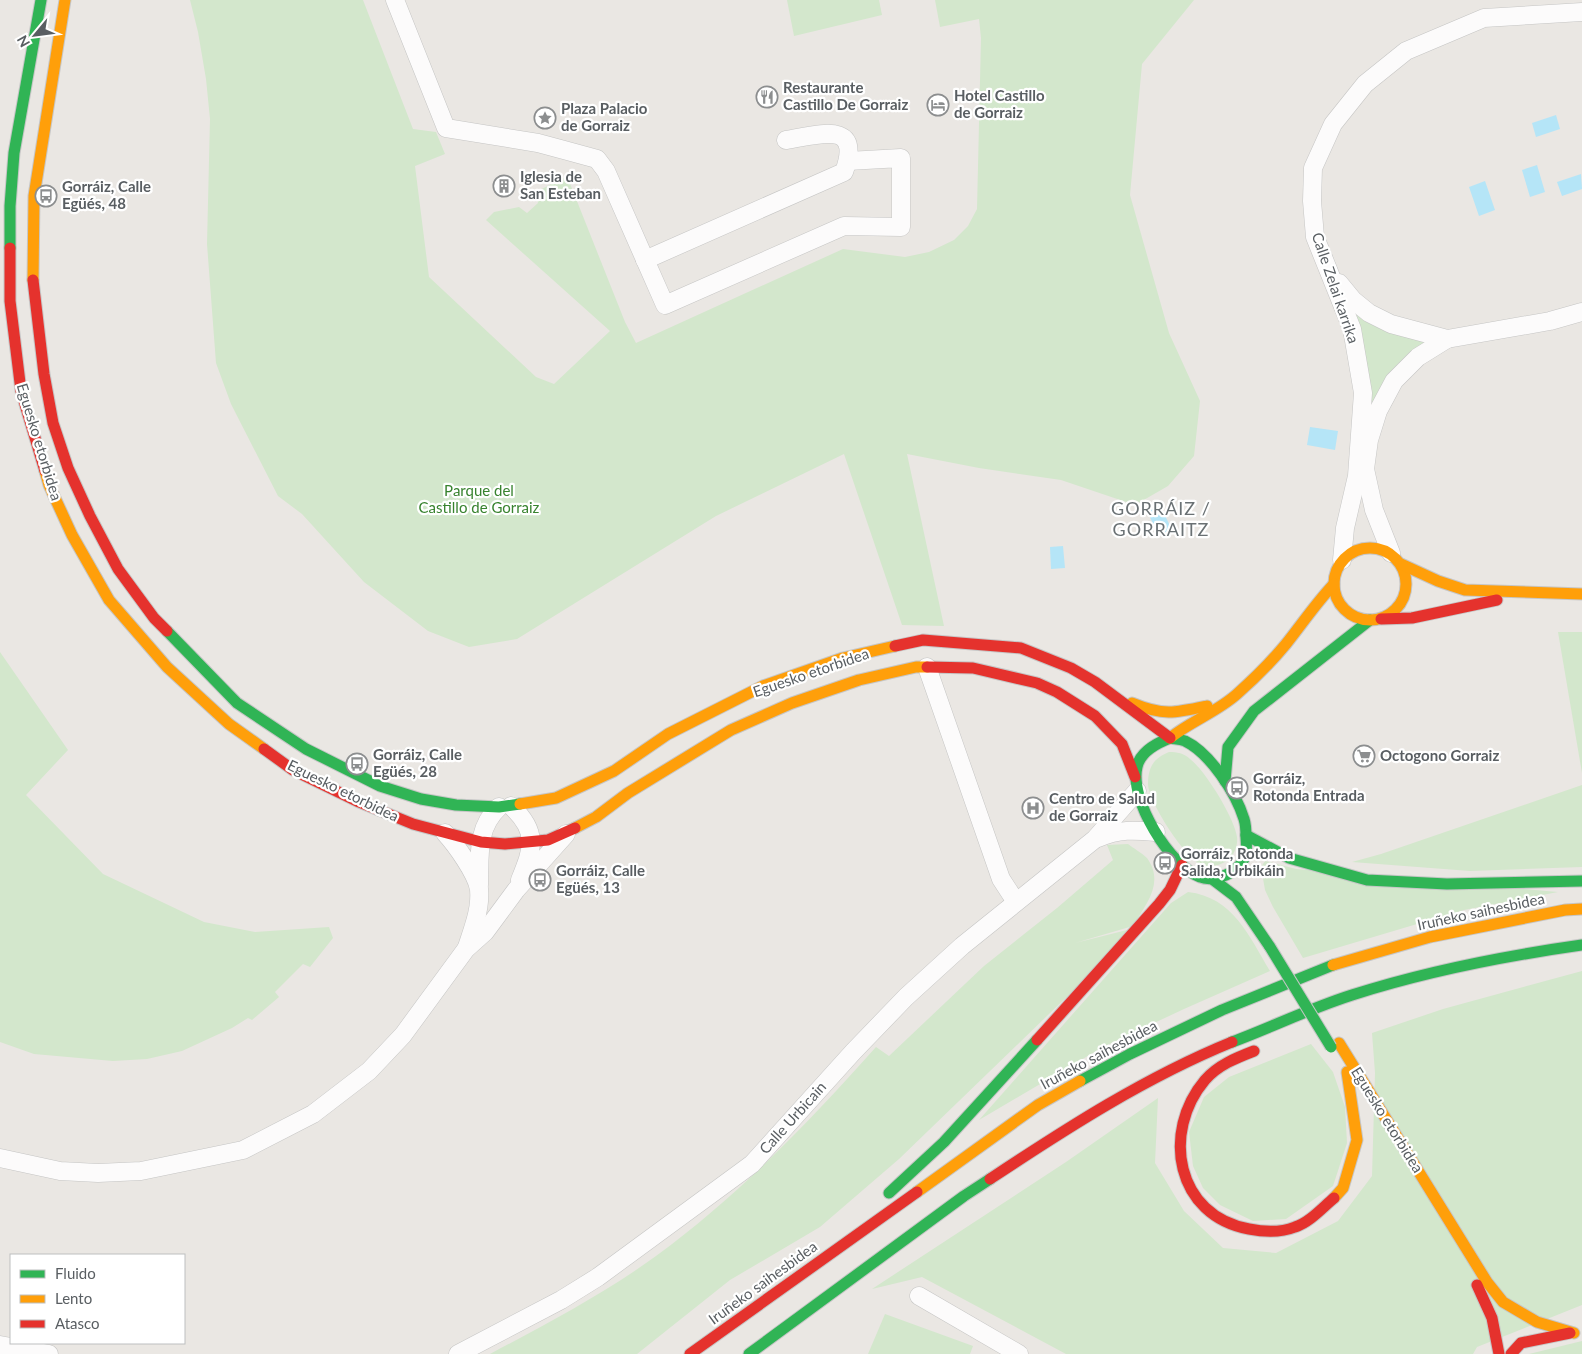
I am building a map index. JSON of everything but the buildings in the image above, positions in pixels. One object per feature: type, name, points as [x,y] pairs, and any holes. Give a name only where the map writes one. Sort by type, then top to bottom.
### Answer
[{"type":"main road","name":"Eguesko etorbidea","points":[[41,0],[14,153],[10,206],[10,301],[22,391],[49,485],[72,536],[110,600],[167,667],[229,724],[293,770],[395,817],[445,833],[481,842],[505,844],[548,840],[596,818],[628,793],[731,730],[792,703],[859,680],[916,667],[927,667],[973,668],[1037,683],[1057,692],[1095,716],[1122,744],[1136,784]]},
{"type":"main road","name":"Eguesko etorbidea","points":[[65,0],[34,196],[33,288],[44,374],[53,423],[68,468],[90,516],[118,569],[154,618],[238,703],[306,749],[380,786],[430,801],[456,805],[505,806],[556,798],[614,771],[668,734],[763,686],[843,658],[923,640],[1021,648],[1070,668],[1116,696],[1170,738]]},
{"type":"main road","points":[[1535,593],[1412,618],[1376,619],[1359,618],[1349,613],[1341,605],[1336,595],[1334,584],[1335,576],[1342,560],[1350,553],[1365,548],[1381,548],[1438,581],[1465,590],[1582,594]]},
{"type":"main road","points":[[1225,781],[1228,747],[1254,712],[1265,701],[1376,619],[1395,610],[1405,596],[1407,585],[1406,574],[1396,558]]},
{"type":"main road","points":[[1170,738],[1183,740],[1194,747],[1210,762],[1225,781],[1244,819],[1248,849],[1244,869],[1211,878],[1202,878],[1189,873],[1168,849],[1145,812],[1136,784],[1137,766],[1154,744],[1170,738],[1182,728],[1220,707],[1237,694],[1285,645],[1316,602],[1334,584]]},
{"type":"main road","points":[[1116,696],[1150,710],[1178,714],[1237,694]]},
{"type":"main road","points":[[1246,835],[1289,858],[1367,880],[1447,884],[1582,881]]},
{"type":"main road","points":[[879,1201],[944,1142],[983,1101],[1159,904],[1170,890],[1182,865]]},
{"type":"main road","name":"Eguesko etorbidea","points":[[1211,878],[1236,897],[1274,946],[1487,1282],[1503,1302],[1537,1322],[1578,1332]]},
{"type":"main road","name":"Iruñeko saihesbidea","points":[[690,1354],[1038,1105],[1130,1054],[1222,1010],[1323,968],[1430,937],[1565,910],[1582,909]]},
{"type":"main road","name":"Eguesko etorbidea","points":[[1263,916],[1274,946]]},
{"type":"main road","points":[[748,1354],[972,1191],[1083,1118],[1200,1055],[1350,995],[1427,974],[1503,957],[1582,945]]},
{"type":"main road","points":[[1544,962],[1582,951]]},
{"type":"main road","points":[[1309,1028],[1326,1022]]},
{"type":"main road","points":[[1268,1045],[1223,1065],[1202,1084],[1186,1107],[1179,1133],[1181,1166],[1193,1193],[1205,1208],[1225,1221],[1246,1229],[1270,1231],[1294,1228],[1318,1213],[1342,1189],[1357,1142],[1347,1072]]},
{"type":"main road","name":"Eguesko etorbidea","points":[[1335,1045],[1347,1072],[1484,1297],[1497,1331],[1499,1354]]},
{"type":"main road","points":[[683,1354],[723,1316]]},
{"type":"main road","points":[[1511,1354],[1521,1343],[1578,1332]]},
{"type":"street","points":[[395,0],[446,128],[538,143],[597,159],[606,171],[665,305],[844,226],[901,227],[901,158],[848,161]]},
{"type":"street","name":"Calle Zelai karrika","points":[[1342,560],[1345,528],[1357,476],[1363,393],[1352,329],[1315,237],[1312,201],[1313,168],[1333,124],[1365,84],[1406,51],[1484,18],[1582,12]]},
{"type":"street","points":[[645,260],[844,172],[848,161],[849,148],[843,138],[834,133],[786,140]]},
{"type":"street","points":[[1328,269],[1353,300],[1369,313],[1392,324],[1447,339]]},
{"type":"street","points":[[1396,558],[1374,510],[1365,469],[1369,440],[1378,411],[1394,381],[1418,357],[1447,339],[1550,321],[1582,312]]},
{"type":"street","points":[[927,667],[1001,878],[1016,902]]},
{"type":"street","name":"Calle Urbicain","points":[[1095,840],[1136,784]]},
{"type":"street","points":[[466,949],[477,916],[481,842],[484,826],[489,816],[505,806],[523,818],[529,829],[531,842],[528,861],[516,890]]},
{"type":"street","name":"Calle Urbicain","points":[[458,1354],[561,1300],[598,1277],[752,1164],[853,1052],[906,997],[962,946],[1095,840],[1113,832],[1133,830],[1156,832]]},
{"type":"street","points":[[0,1158],[60,1171],[98,1173],[141,1172],[243,1150],[313,1114],[368,1071],[403,1035],[466,949],[485,932],[516,890],[569,832]]},
{"type":"street","points":[[445,833],[466,861],[479,888]]},
{"type":"street","points":[[919,1296],[1019,1354]]},
{"type":"street","points":[[0,1345],[49,1354]]},
{"type":"green space","name":"Parque del Castillo de Gorraiz","points":[[190,0],[363,0],[413,129],[436,132],[445,154],[415,166],[429,277],[536,377],[554,384],[610,331],[486,220],[494,212],[519,207],[527,213],[538,203],[536,192],[567,176],[625,322],[636,343],[843,249],[905,257],[929,252],[954,240],[968,226],[977,209],[981,38],[979,19],[940,27],[935,0],[1194,0],[1142,64],[1130,195],[1169,333],[1200,401],[1194,456],[1168,486],[1135,505],[1061,480],[979,468],[907,454],[944,626],[902,625],[844,454],[716,516],[517,639],[469,647],[428,631],[364,582],[302,514],[278,496],[231,404],[216,363],[207,244],[210,119],[206,79]]},
{"type":"green space","points":[[787,0],[879,0],[882,15],[794,36]]},
{"type":"green space","points":[[1353,307],[1430,341],[1369,415],[1367,365]]},
{"type":"green space","points":[[1558,632],[1582,632],[1582,773]]},
{"type":"green space","points":[[0,652],[68,750],[26,795],[103,874],[204,922],[255,932],[329,927],[333,938],[310,967],[303,964],[275,992],[279,997],[252,1020],[248,1018],[232,1028],[182,1051],[147,1059],[113,1061],[34,1054],[0,1042]]},
{"type":"green space","points":[[1169,752],[1183,754],[1196,765],[1211,784],[1231,819],[1235,829],[1237,845],[1230,858],[1224,862],[1209,866],[1195,861],[1178,842],[1154,803],[1148,784],[1149,773],[1156,760]]},
{"type":"green space","points":[[1582,785],[1582,867],[1470,871],[1352,862],[1381,854]]},
{"type":"green space","points":[[1128,844],[1143,854],[1152,867],[1154,885],[1148,901],[1133,926],[1075,943],[1139,927],[899,1159],[820,1227],[730,1280],[637,1354],[490,1354],[616,1283],[686,1233],[716,1209],[772,1157],[876,1047],[889,1056],[984,966],[1057,908],[1113,860],[1107,845]]},
{"type":"green space","points":[[1265,861],[1296,869],[1558,892],[1464,910],[1303,958],[1265,890],[1261,867]]},
{"type":"green space","points":[[1188,892],[1204,895],[1228,910],[1247,932],[1270,971],[1103,1047],[979,1120],[1171,903]]},
{"type":"green space","points":[[1582,971],[1582,1305],[1477,1347],[1473,1354],[1066,1354],[922,1277],[872,1289],[1066,1162],[1158,1098],[1155,1163],[1184,1211],[1223,1248],[1276,1253],[1338,1221],[1372,1176],[1375,1073],[1372,1033],[1443,1009]]},
{"type":"green space","points":[[1311,1044],[1333,1072],[1345,1107],[1347,1143],[1333,1186],[1286,1219],[1253,1221],[1220,1205],[1203,1188],[1193,1166],[1189,1132],[1204,1097],[1229,1077]]},
{"type":"green space","points":[[885,1314],[973,1346],[970,1354],[868,1354]]},
{"type":"green space","points":[[1582,1341],[1582,1354],[1529,1354]]},
{"type":"water","points":[[1556,115],[1560,129],[1536,137],[1532,123]]},
{"type":"water","points":[[1537,165],[1545,192],[1530,197],[1522,170]]},
{"type":"water","points":[[1581,174],[1582,189],[1562,196],[1557,182]]},
{"type":"water","points":[[1485,181],[1495,210],[1479,216],[1469,187]]},
{"type":"water","points":[[1310,427],[1338,431],[1335,450],[1307,445]]},
{"type":"water","points":[[1160,505],[1172,530],[1159,536],[1147,511]]},
{"type":"water","points":[[1063,546],[1065,568],[1051,569],[1050,547]]},
{"type":"traffic: fast","points":[[10,248],[10,206],[14,153],[41,0]]},
{"type":"traffic: fast","points":[[1225,781],[1228,747],[1254,711],[1370,620]]},
{"type":"traffic: fast","points":[[167,631],[237,703],[306,749],[380,786],[421,799],[456,805],[499,807],[520,804]]},
{"type":"traffic: fast","points":[[1170,738],[1185,741],[1213,764],[1228,786],[1240,809],[1246,826],[1246,853],[1244,860],[1239,866],[1226,875],[1210,879],[1200,877],[1176,860],[1154,830],[1139,797],[1136,781],[1139,762],[1145,753],[1155,745],[1170,738]]},
{"type":"traffic: fast","points":[[1246,835],[1289,858],[1367,880],[1447,884],[1582,881]]},
{"type":"traffic: fast","points":[[1211,878],[1236,897],[1270,947]]},
{"type":"traffic: fast","points":[[1232,1042],[1322,1006],[1380,986],[1466,965],[1582,945]]},
{"type":"traffic: fast","points":[[1270,947],[1331,1047]]},
{"type":"traffic: fast","points":[[1080,1081],[1130,1054],[1222,1010],[1333,965]]},
{"type":"traffic: fast","points":[[889,1193],[944,1142],[1037,1040]]},
{"type":"traffic: fast","points":[[749,1354],[964,1196],[990,1179]]},
{"type":"traffic: slow","points":[[33,280],[34,196],[65,0]]},
{"type":"traffic: slow","points":[[45,471],[49,485],[72,535],[109,600],[167,667],[229,724],[264,749]]},
{"type":"traffic: slow","points":[[1377,548],[1396,558],[1404,570],[1406,584],[1404,598],[1396,610],[1384,618],[1363,620],[1344,610],[1336,598],[1334,577],[1344,558],[1356,550],[1377,548]]},
{"type":"traffic: slow","points":[[1401,564],[1438,581],[1465,590],[1582,594]]},
{"type":"traffic: slow","points":[[1170,738],[1229,700],[1250,682],[1281,650],[1334,584]]},
{"type":"traffic: slow","points":[[520,804],[556,798],[614,771],[668,734],[763,686],[843,658],[895,646]]},
{"type":"traffic: slow","points":[[575,828],[596,817],[628,793],[731,730],[792,703],[859,680],[916,667],[927,667]]},
{"type":"traffic: slow","points":[[1132,703],[1161,712],[1207,706]]},
{"type":"traffic: slow","points":[[1333,965],[1430,937],[1565,910],[1582,909]]},
{"type":"traffic: slow","points":[[1339,1043],[1487,1282],[1503,1302],[1537,1322],[1574,1333]]},
{"type":"traffic: slow","points":[[1334,1198],[1343,1188],[1357,1140],[1347,1072]]},
{"type":"traffic: slow","points":[[917,1192],[1038,1105],[1080,1081]]},
{"type":"traffic: jam","points":[[10,248],[10,301],[21,391],[45,471]]},
{"type":"traffic: jam","points":[[33,280],[44,374],[53,423],[68,468],[90,516],[118,569],[154,618],[167,631]]},
{"type":"traffic: jam","points":[[1381,619],[1412,618],[1497,600]]},
{"type":"traffic: jam","points":[[895,646],[923,640],[1021,648],[1071,668],[1095,682],[1170,738]]},
{"type":"traffic: jam","points":[[927,667],[973,668],[1037,683],[1057,692],[1095,716],[1122,744],[1135,777]]},
{"type":"traffic: jam","points":[[264,749],[293,770],[359,802],[413,824],[481,842],[505,844],[548,840],[575,828]]},
{"type":"traffic: jam","points":[[1037,1040],[1159,904],[1170,890],[1182,865]]},
{"type":"traffic: jam","points":[[990,1179],[1078,1122],[1138,1087],[1232,1042]]},
{"type":"traffic: jam","points":[[1254,1051],[1221,1066],[1205,1080],[1191,1101],[1183,1123],[1180,1147],[1183,1169],[1191,1190],[1205,1208],[1224,1221],[1249,1229],[1266,1231],[1284,1230],[1300,1225],[1334,1198]]},
{"type":"traffic: jam","points":[[690,1354],[917,1192]]},
{"type":"traffic: jam","points":[[1477,1285],[1492,1318],[1499,1354]]},
{"type":"traffic: jam","points":[[1511,1354],[1521,1343],[1570,1333]]},
{"type":"place","name":"Restaurante Castillo De Gorraiz","points":[[767,97]]},
{"type":"place","name":"Hotel Castillo de Gorraiz","points":[[938,105]]},
{"type":"place","name":"Plaza Palacio de Gorraiz","points":[[545,118]]},
{"type":"place","name":"Iglesia de San Esteban","points":[[504,186]]},
{"type":"place","name":"Gorráiz, Calle Egüés, 48","points":[[46,196]]},
{"type":"place","name":"Octogono Gorraiz","points":[[1364,756]]},
{"type":"place","name":"Gorráiz, Calle Egüés, 28","points":[[357,764]]},
{"type":"place","name":"Gorráiz, Rotonda Entrada","points":[[1237,788]]},
{"type":"place","name":"Centro de Salud de Gorraiz","points":[[1033,808]]},
{"type":"place","name":"Gorráiz, Rotonda Salida, Urbikáin","points":[[1165,863]]},
{"type":"place","name":"Gorráiz, Calle Egüés, 13","points":[[540,880]]},
{"type":"district","name":"GORRÁIZ / GORRAITZ","points":[[1161,519]]}]
